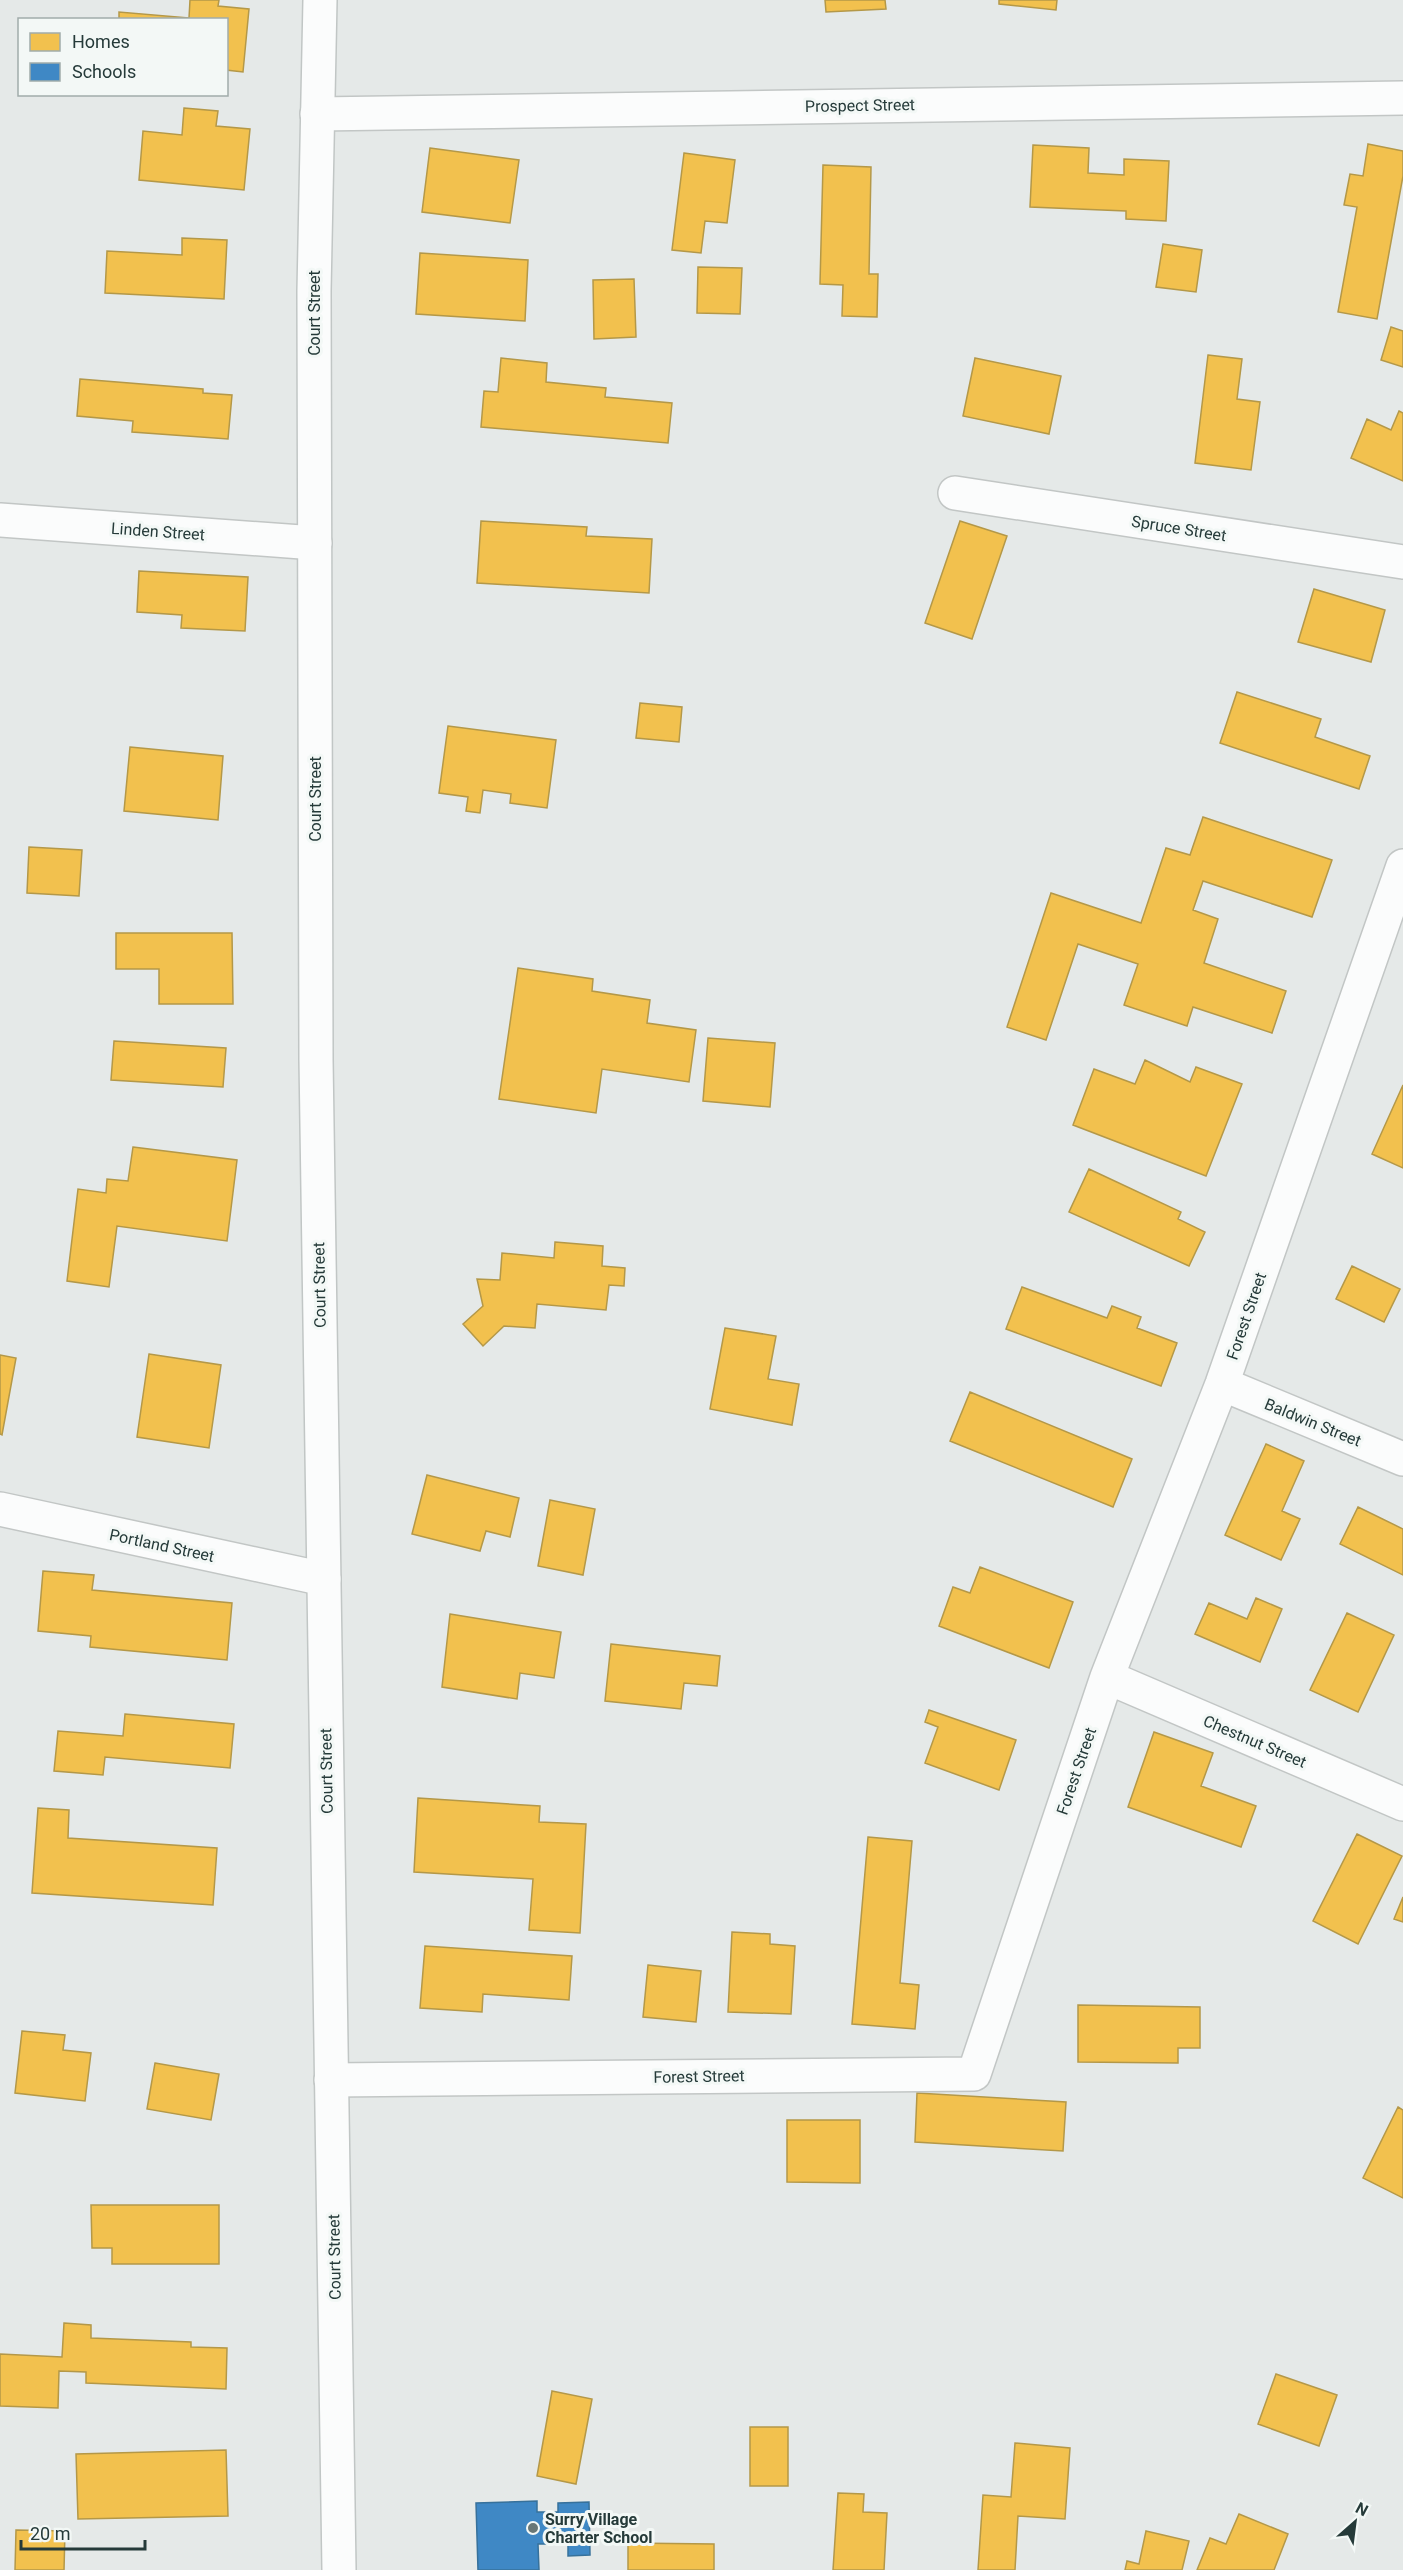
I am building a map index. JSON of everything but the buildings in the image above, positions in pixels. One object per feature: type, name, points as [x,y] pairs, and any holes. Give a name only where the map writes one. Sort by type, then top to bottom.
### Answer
[{"type":"street","name":"Court Street","points":[[320,0],[314,291],[316,1059],[339,2570]]},
{"type":"street","name":"Prospect Street","points":[[317,114],[1403,98]]},
{"type":"street","name":"Spruce Street","points":[[955,493],[1403,562]]},
{"type":"street","name":"Linden Street","points":[[0,520],[315,543]]},
{"type":"street","name":"Forest Street","points":[[331,2080],[974,2074],[1107,1677],[1222,1384],[1403,866]]},
{"type":"street","name":"Baldwin Street","points":[[1222,1384],[1403,1459]]},
{"type":"street","name":"Portland Street","points":[[0,1509],[324,1580]]},
{"type":"street","name":"Chestnut Street","points":[[1107,1677],[1403,1804]]},
{"type":"place","name":"Surry Village Charter School","points":[[533,2528]]}]
